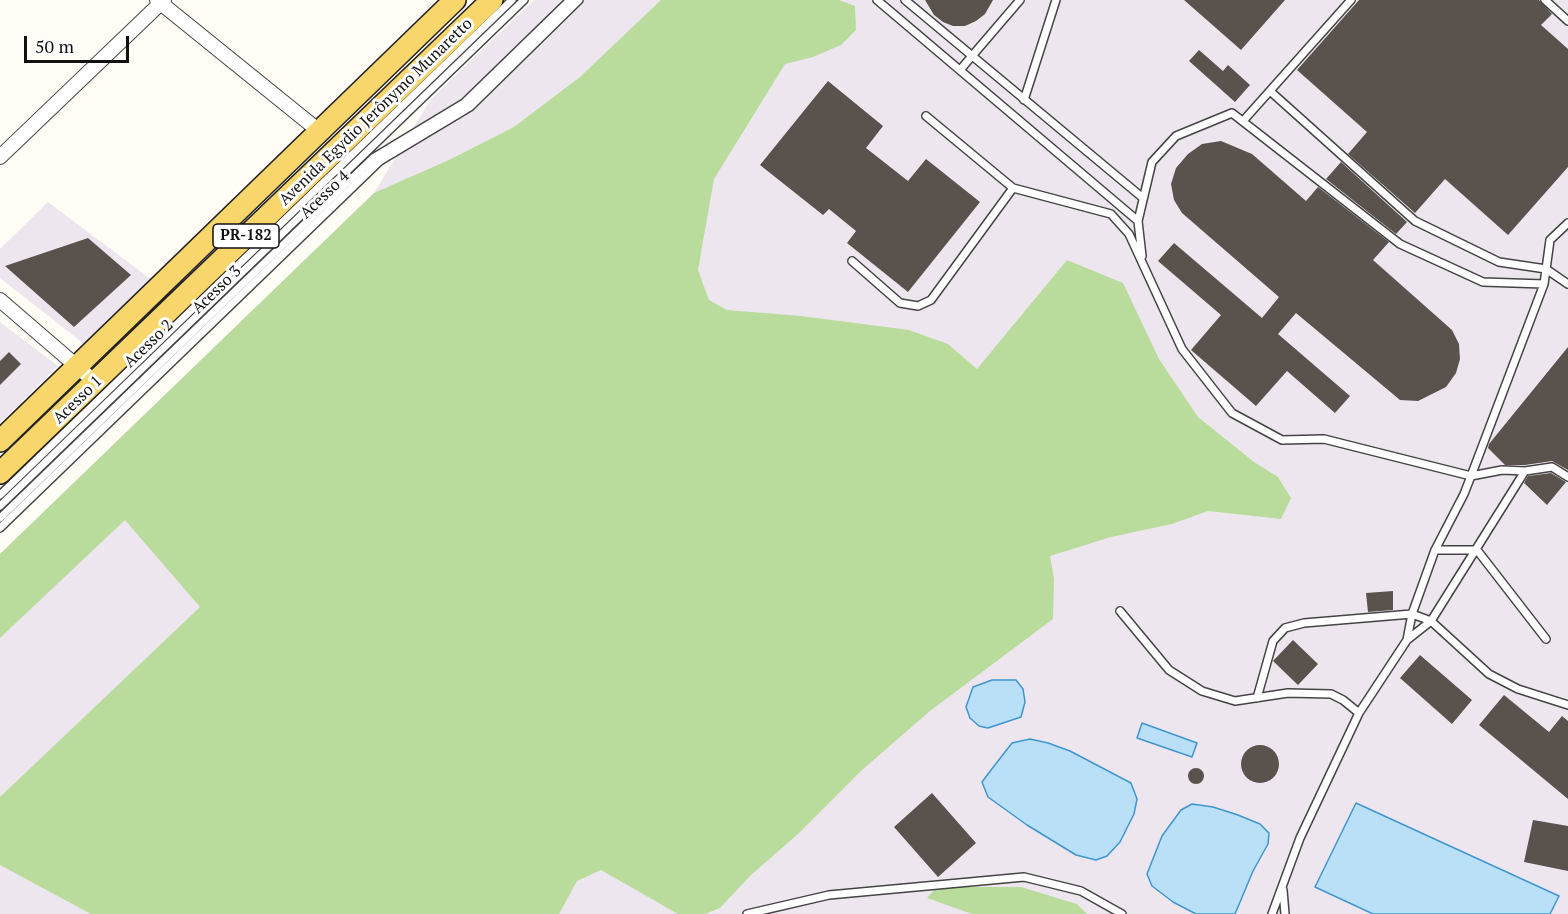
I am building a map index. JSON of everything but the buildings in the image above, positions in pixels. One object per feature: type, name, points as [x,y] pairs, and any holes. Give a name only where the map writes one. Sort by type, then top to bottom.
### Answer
[{"type":"main road","name":"Avenida Egydio Jerônymo Munaretto","points":[[0,441],[456,0]]},
{"type":"main road","name":"Avenida Egydio Jerônymo Munaretto","points":[[0,473],[492,0]]},
{"type":"street","points":[[0,157],[161,1],[319,131]]},
{"type":"street","points":[[0,300],[95,382]]},
{"type":"lane","name":"Acesso 1","points":[[0,495],[512,0]]},
{"type":"lane","name":"Acesso 2","points":[[0,506],[524,0]]},
{"type":"lane","name":"Acesso 3","points":[[0,518],[373,158],[464,103],[570,0]]},
{"type":"lane","name":"Acesso 4","points":[[0,528],[380,161],[470,107],[579,0]]},
{"type":"lane","points":[[877,0],[1138,220]]},
{"type":"lane","points":[[905,0],[1143,198]]},
{"type":"lane","points":[[960,70],[1020,0]]},
{"type":"lane","points":[[1024,100],[1056,0]]},
{"type":"lane","points":[[1243,121],[1351,0]]},
{"type":"lane","points":[[1545,0],[1568,21]]},
{"type":"lane","points":[[1270,91],[1415,221],[1499,262],[1546,268],[1568,284]]},
{"type":"lane","points":[[1143,264],[1138,220],[1152,162],[1176,136],[1232,113],[1400,244],[1483,282],[1544,284]]},
{"type":"lane","points":[[926,116],[1013,188],[1111,214],[1129,234],[1182,349],[1232,413],[1282,440],[1324,439],[1471,476],[1502,470],[1525,471],[1552,467],[1568,477]]},
{"type":"lane","points":[[852,261],[900,303],[918,306],[931,300],[1013,188]]},
{"type":"lane","points":[[1407,640],[1412,614],[1435,550],[1464,494],[1544,284],[1550,240],[1568,223]]},
{"type":"lane","points":[[1272,914],[1300,838],[1359,713],[1407,640],[1431,621],[1525,471]]},
{"type":"lane","points":[[1435,550],[1477,550]]},
{"type":"lane","points":[[1477,550],[1546,639]]},
{"type":"lane","points":[[1120,611],[1169,670],[1202,691],[1235,701],[1288,693],[1331,694],[1359,713]]},
{"type":"lane","points":[[1257,698],[1273,641],[1285,628],[1304,623],[1412,614],[1431,621],[1489,674],[1518,689],[1568,705]]},
{"type":"lane","points":[[747,914],[829,895],[1024,877],[1081,891],[1122,914]]},
{"type":"lane","points":[[1282,886],[1285,914]]},
{"type":"shaded area","points":[[534,0],[1568,0],[1568,914],[0,914],[0,554],[374,193],[430,100]]},
{"type":"shaded area","points":[[48,202],[152,280],[84,344],[0,278],[0,249]]},
{"type":"shaded area","points":[[0,322],[58,366],[0,423]]},
{"type":"green space","points":[[661,0],[839,0],[855,6],[856,30],[841,45],[813,57],[785,64],[714,179],[698,270],[709,300],[727,310],[801,316],[909,330],[948,344],[977,369],[1067,260],[1123,283],[1159,359],[1198,417],[1254,462],[1278,477],[1291,498],[1281,519],[1208,511],[1172,524],[1111,537],[1050,556],[1054,579],[1053,619],[930,711],[862,770],[798,834],[751,875],[720,908],[705,914],[678,914],[601,870],[577,881],[559,914],[91,914],[0,865],[0,797],[200,607],[125,520],[0,638],[0,554],[374,193],[449,160],[514,127],[580,77]]},
{"type":"green space","points":[[937,887],[1021,887],[1077,904],[1087,914],[972,914],[927,898]]},
{"type":"water","points":[[992,680],[1016,680],[1023,689],[1025,702],[1021,717],[988,728],[979,726],[970,718],[966,707],[973,687]]},
{"type":"water","points":[[1142,723],[1197,743],[1192,757],[1137,738]]},
{"type":"water","points":[[1030,739],[1070,751],[1131,783],[1137,799],[1134,814],[1120,842],[1107,856],[1096,860],[1076,855],[1027,825],[988,797],[982,782],[1012,743]]},
{"type":"water","points":[[1356,803],[1559,896],[1550,914],[1373,914],[1315,887]]},
{"type":"water","points":[[1192,804],[1213,807],[1238,815],[1260,824],[1269,833],[1268,844],[1253,871],[1235,914],[1196,914],[1173,902],[1152,886],[1147,874],[1162,836],[1181,810]]}]
